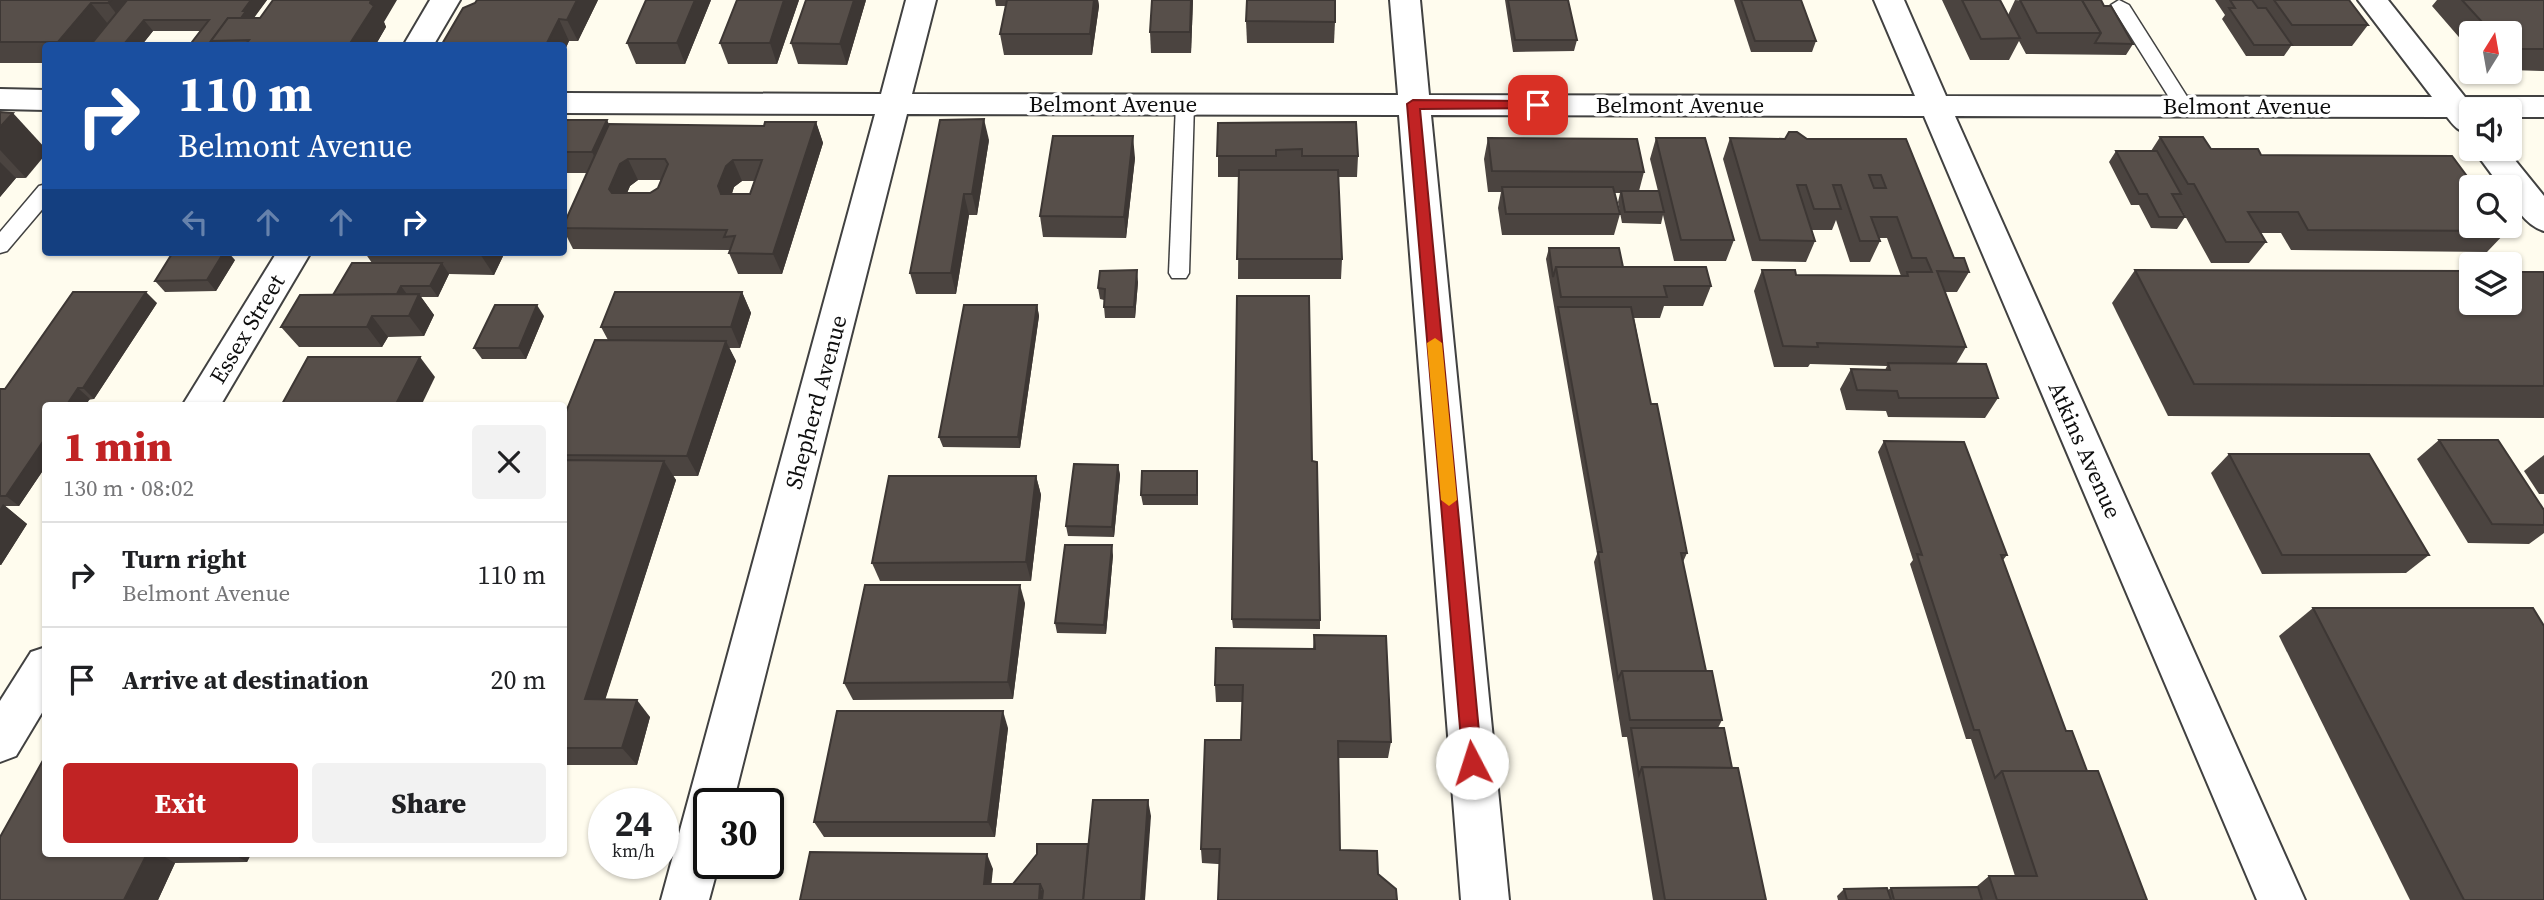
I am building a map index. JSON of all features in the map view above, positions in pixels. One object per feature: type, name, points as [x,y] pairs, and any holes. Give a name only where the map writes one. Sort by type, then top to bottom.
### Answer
[{"type":"street","points":[[420,42],[445,0]]},
{"type":"street","name":"Shepherd Avenue","points":[[714,788],[921,0]]},
{"type":"street","points":[[1405,0],[1485,900]]},
{"type":"street","name":"Atkins Avenue","points":[[1889,0],[2281,900]]},
{"type":"street","points":[[2373,0],[2459,111]]},
{"type":"street","points":[[0,99],[42,100]]},
{"type":"street","name":"Belmont Avenue","points":[[567,103],[2184,106],[2459,116]]},
{"type":"street","name":"Belmont Avenue","points":[[2522,109],[2544,107]]},
{"type":"street","points":[[2498,161],[2544,219]]},
{"type":"street","name":"Essex Street","points":[[203,402],[291,256]]},
{"type":"street","points":[[0,741],[42,673]]},
{"type":"street","points":[[685,900],[693,870]]},
{"type":"lane","points":[[2120,5],[2184,106]]},
{"type":"lane","points":[[1179,273],[1185,104]]},
{"type":"lane","points":[[0,246],[42,196]]},
{"type":"building","points":[[0,0],[111,0],[108,3],[91,3],[58,42],[0,42]]},
{"type":"building","points":[[127,0],[251,0],[241,18],[228,18],[212,42],[192,42],[209,20],[144,20],[126,42],[93,42]]},
{"type":"building","points":[[273,0],[371,0],[370,3],[374,6],[351,42],[211,41],[228,18],[260,18]]},
{"type":"building","points":[[477,0],[577,0],[567,20],[559,19],[548,42],[443,42],[463,8]]},
{"type":"building","points":[[646,0],[695,0],[677,43],[627,43]]},
{"type":"building","points":[[737,0],[784,0],[770,43],[720,43]]},
{"type":"building","points":[[806,0],[854,0],[840,44],[791,43]]},
{"type":"building","points":[[1007,0],[1094,0],[1090,34],[1000,34]]},
{"type":"building","points":[[1152,0],[1191,0],[1190,32],[1150,32]]},
{"type":"building","points":[[1247,0],[1335,0],[1335,22],[1246,21]]},
{"type":"building","points":[[1508,0],[1568,0],[1577,40],[1515,40]]},
{"type":"building","points":[[1741,0],[1801,0],[1816,41],[1755,41]]},
{"type":"building","points":[[1962,0],[2000,0],[2020,38],[1981,39]]},
{"type":"building","points":[[2020,0],[2082,0],[2101,33],[2037,33]]},
{"type":"building","points":[[2082,0],[2101,0],[2104,6],[2111,6],[2133,44],[2095,43],[2101,33]]},
{"type":"building","points":[[2230,0],[2252,0],[2258,8],[2266,8],[2292,45],[2254,45],[2229,8],[2235,8]]},
{"type":"building","points":[[2274,0],[2349,0],[2368,25],[2292,25]]},
{"type":"building","points":[[2462,0],[2544,0],[2544,49],[2522,49],[2522,21],[2481,21]]},
{"type":"building","points":[[0,112],[13,113],[0,127]]},
{"type":"building","points":[[984,119],[972,194],[964,194],[951,273],[910,273],[940,120]]},
{"type":"building","points":[[567,120],[607,120],[592,152],[567,152]]},
{"type":"building","points":[[765,122],[816,122],[773,254],[729,253],[735,236],[724,237],[727,230],[567,228],[567,217],[609,124],[764,126]],"holes":[[[628,159],[665,159],[668,164],[658,188],[650,193],[612,193],[609,189],[620,164]],[[733,160],[762,160],[750,194],[721,194],[718,186],[726,166]]]},
{"type":"building","points":[[1356,122],[1358,156],[1302,156],[1302,149],[1276,150],[1276,156],[1217,156],[1218,123]]},
{"type":"building","points":[[1789,132],[1797,132],[1807,139],[1906,139],[1954,258],[1964,258],[1969,272],[1937,271],[1966,347],[1817,343],[1818,347],[1783,346],[1762,270],[1795,270],[1796,275],[1908,276],[1907,272],[1932,272],[1926,258],[1912,258],[1897,217],[1871,217],[1880,241],[1860,241],[1841,185],[1833,185],[1841,209],[1814,209],[1806,185],[1797,185],[1815,241],[1760,240],[1730,138],[1785,139]],"holes":[[[1869,175],[1881,175],[1886,188],[1874,188]]]},
{"type":"building","points":[[1053,136],[1133,136],[1124,217],[1040,216]]},
{"type":"building","points":[[2160,137],[2203,137],[2211,149],[2258,149],[2261,155],[2452,156],[2466,175],[2459,175],[2459,231],[2308,230],[2298,212],[2248,212],[2266,242],[2226,242],[2194,184],[2188,184]]},
{"type":"building","points":[[1488,138],[1637,139],[1644,172],[1492,171]]},
{"type":"building","points":[[1656,138],[1705,138],[1734,240],[1681,240]]},
{"type":"building","points":[[2116,151],[2157,151],[2181,194],[2172,194],[2185,217],[2159,217],[2147,194],[2139,194]]},
{"type":"building","points":[[1239,170],[1338,170],[1342,259],[1237,259]]},
{"type":"building","points":[[1502,187],[1613,187],[1620,214],[1506,214]]},
{"type":"building","points":[[1621,191],[1659,191],[1664,212],[1625,212]]},
{"type":"building","points":[[1549,248],[1619,248],[1623,267],[1556,267],[1553,277]]},
{"type":"building","points":[[171,256],[222,256],[207,280],[155,281]]},
{"type":"building","points":[[352,263],[442,263],[430,286],[401,286],[397,294],[333,295]]},
{"type":"building","points":[[1556,267],[1706,267],[1711,286],[1664,286],[1667,297],[1561,297]]},
{"type":"building","points":[[1137,270],[1134,307],[1104,307],[1105,289],[1098,288],[1100,271]]},
{"type":"building","points":[[2135,270],[2459,271],[2459,315],[2522,315],[2522,272],[2544,272],[2544,386],[2194,384]]},
{"type":"building","points":[[73,292],[146,292],[83,388],[78,388],[69,402],[42,402],[42,443],[6,496],[0,496],[0,389],[5,389]]},
{"type":"building","points":[[615,292],[742,292],[731,327],[601,327]]},
{"type":"building","points":[[419,294],[409,316],[372,316],[367,327],[281,327],[300,295]]},
{"type":"building","points":[[1237,296],[1309,296],[1312,461],[1317,462],[1320,620],[1232,619]]},
{"type":"building","points":[[495,305],[537,305],[519,348],[474,348]]},
{"type":"building","points":[[964,305],[1037,305],[1018,437],[939,437]]},
{"type":"building","points":[[1558,307],[1631,307],[1651,404],[1657,404],[1687,553],[1681,553],[1706,671],[1622,671],[1618,679],[1598,552],[1602,552]]},
{"type":"building","points":[[595,340],[726,341],[687,456],[567,455],[567,410]]},
{"type":"building","points":[[308,357],[420,357],[397,402],[283,402]]},
{"type":"building","points":[[1888,363],[1986,364],[1998,398],[1899,398],[1897,391],[1857,390],[1851,369],[1890,370]]},
{"type":"building","points":[[2439,440],[2498,440],[2544,510],[2544,525],[2492,524]]},
{"type":"building","points":[[1884,441],[1964,442],[2007,555],[2001,555],[2066,731],[2072,731],[2087,771],[2002,771],[1995,778],[1979,730],[1974,730],[1917,554],[1922,555]]},
{"type":"building","points":[[2229,454],[2369,454],[2429,555],[2282,555]]},
{"type":"building","points":[[567,460],[664,461],[585,699],[637,700],[622,748],[567,748]]},
{"type":"building","points":[[1074,464],[1118,465],[1112,527],[1066,526]]},
{"type":"building","points":[[1142,471],[1197,471],[1197,495],[1141,495]]},
{"type":"building","points":[[889,476],[1036,476],[1026,562],[872,563]]},
{"type":"building","points":[[1065,545],[1112,545],[1104,625],[1055,623]]},
{"type":"building","points":[[865,585],[1020,585],[1008,682],[844,683]]},
{"type":"building","points":[[2313,608],[2533,608],[2544,626],[2544,900],[2464,900]]},
{"type":"building","points":[[1314,635],[1386,636],[1391,742],[1338,741],[1340,850],[1377,851],[1378,874],[1396,889],[1397,900],[1218,900],[1220,849],[1201,849],[1205,740],[1241,740],[1243,685],[1215,685],[1216,648],[1315,649]]},
{"type":"building","points":[[1622,671],[1712,671],[1722,720],[1630,720]]},
{"type":"building","points":[[837,711],[1003,711],[988,822],[814,822]]},
{"type":"building","points":[[1631,728],[1724,728],[1732,768],[1642,767],[1639,775]]},
{"type":"building","points":[[42,762],[42,857],[146,857],[124,900],[0,900],[0,837]]},
{"type":"building","points":[[1642,767],[1738,768],[1766,900],[1665,900]]},
{"type":"building","points":[[2002,771],[2098,771],[2147,900],[1997,900],[1989,876],[2037,876]]},
{"type":"building","points":[[1093,800],[1148,800],[1141,900],[1083,900]]},
{"type":"building","points":[[1037,844],[1088,844],[1083,900],[1042,900],[1043,891],[1040,884],[1013,884],[1037,854]]},
{"type":"building","points":[[810,852],[987,854],[984,884],[1040,884],[1039,900],[800,900]]},
{"type":"building","points":[[1978,887],[1982,900],[1894,900],[1891,888]]},
{"type":"building","points":[[1887,888],[1891,900],[1847,900],[1844,889]]},
{"type":"slow traffic","points":[[1435,343],[1449,500]]},
{"type":"route","points":[[1472,763],[1413,104],[1538,105]]}]
